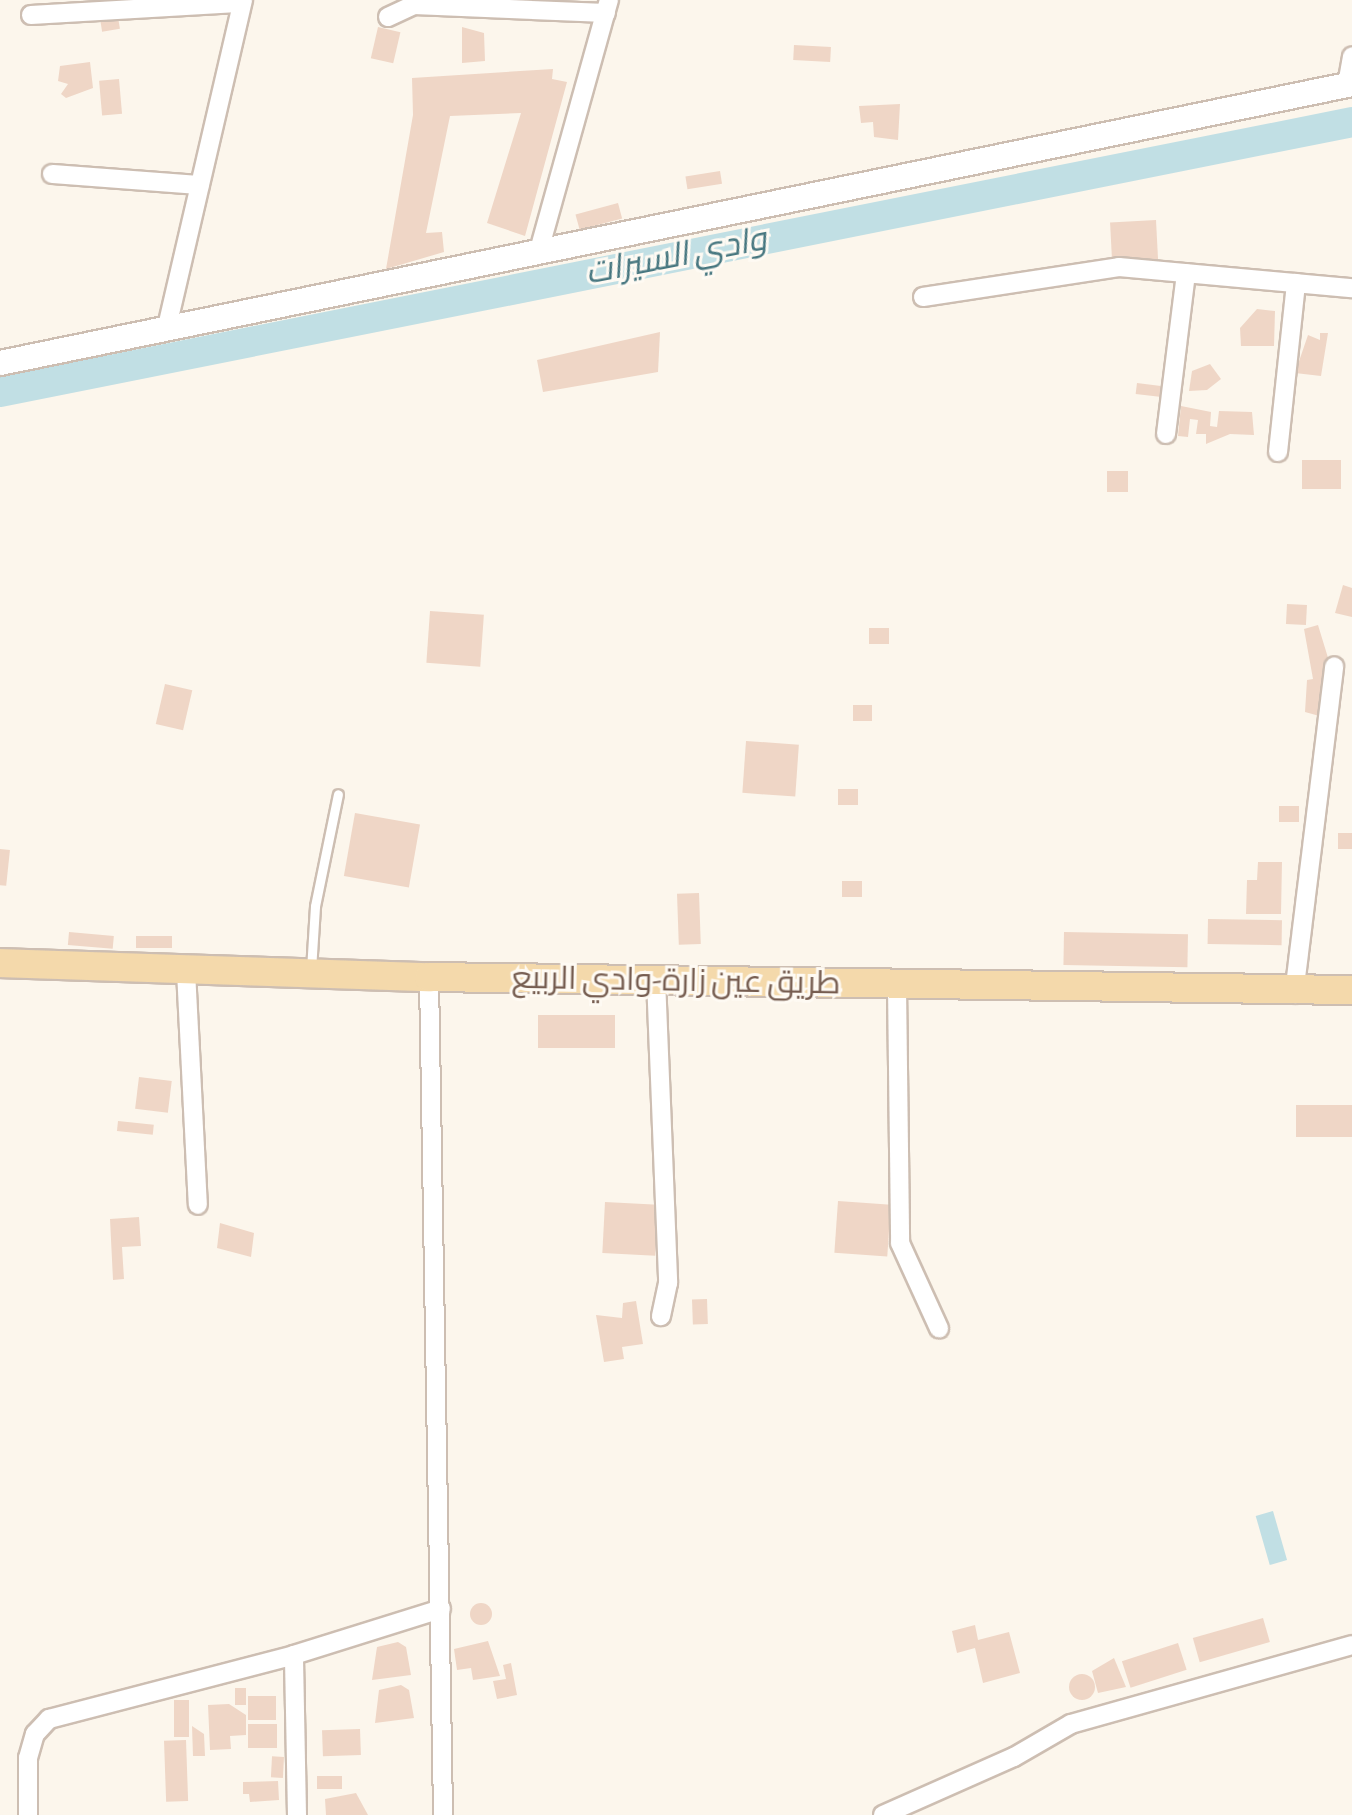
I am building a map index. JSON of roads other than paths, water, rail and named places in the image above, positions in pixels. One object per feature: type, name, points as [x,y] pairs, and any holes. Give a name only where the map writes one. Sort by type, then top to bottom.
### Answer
[{"type":"main road","points":[[0,363],[1349,84]]},
{"type":"main road","name":"طريق عين زارة-وادي الربيع","points":[[0,963],[429,977],[656,979],[1294,994],[1352,990]]},
{"type":"street","points":[[31,15],[243,1],[166,331]]},
{"type":"street","points":[[388,17],[414,5],[607,6],[538,254]]},
{"type":"street","points":[[1349,84],[1352,56]]},
{"type":"street","points":[[52,174],[200,185]]},
{"type":"street","points":[[923,297],[1119,267],[1352,288]]},
{"type":"street","points":[[1166,434],[1186,273]]},
{"type":"street","points":[[1278,452],[1296,283]]},
{"type":"street","points":[[1294,994],[1334,666]]},
{"type":"street","points":[[186,971],[198,1205]]},
{"type":"street","points":[[429,977],[443,1815]]},
{"type":"street","points":[[656,979],[668,1283],[661,1316]]},
{"type":"street","points":[[897,986],[900,1243],[939,1328]]},
{"type":"street","points":[[28,1815],[28,1758],[35,1734],[49,1719],[294,1655],[441,1609]]},
{"type":"street","points":[[883,1815],[1082,1719],[1352,1645]]},
{"type":"street","points":[[294,1655],[297,1815]]},
{"type":"lane","points":[[311,973],[315,906],[338,794]]},
{"type":"water","points":[[1273,1511],[1287,1560],[1270,1565],[1256,1516]]},
{"type":"waterway","name":"وادي السيرات","points":[[0,392],[1352,122]]}]
